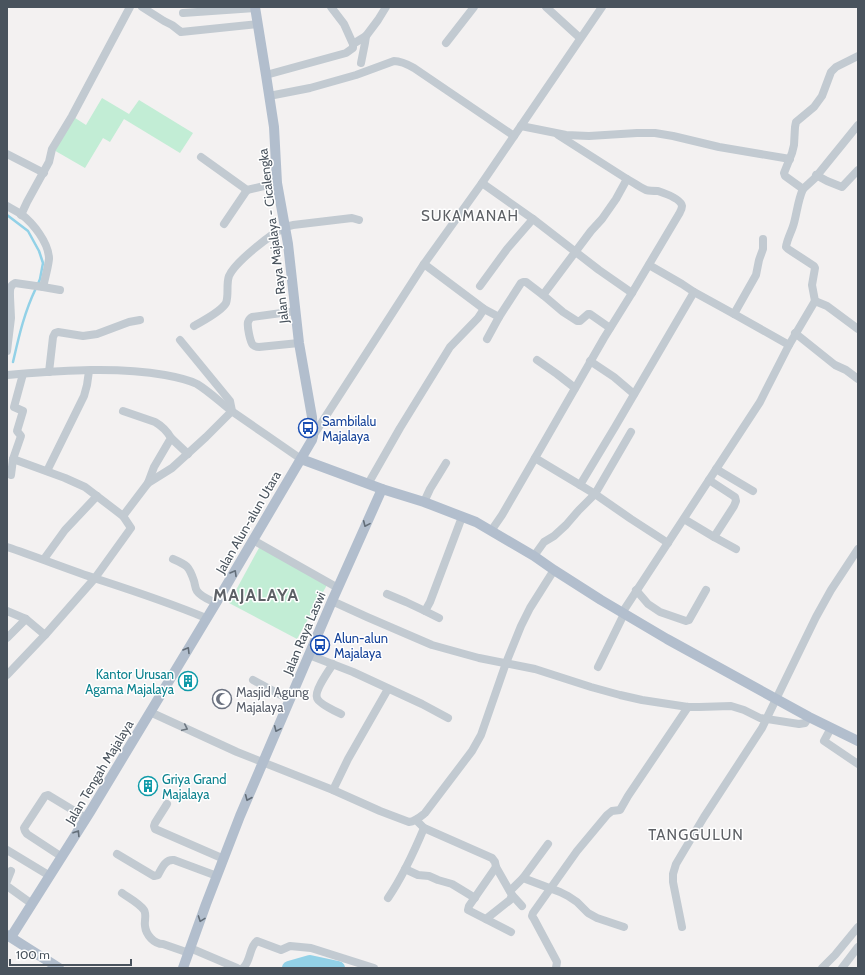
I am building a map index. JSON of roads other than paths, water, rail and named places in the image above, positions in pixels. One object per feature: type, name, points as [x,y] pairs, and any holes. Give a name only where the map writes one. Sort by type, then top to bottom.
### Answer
[{"type":"main road","name":"Jalan Raya Majalaya - Cicalengka","points":[[255,8],[275,139],[277,183],[288,244],[299,342],[312,417],[313,438]]},
{"type":"main road","points":[[313,438],[302,457],[382,489],[427,496],[462,517],[494,526],[535,554],[554,570],[623,613],[809,717],[858,741]]},
{"type":"main road","name":"Jalan Alun-alun Utara","points":[[206,618],[302,457]]},
{"type":"main road","name":"Jalan Raya Laswi","points":[[183,968],[240,816],[332,601],[382,489]]},
{"type":"main road","name":"Jalan Tengah Majalaya","points":[[8,938],[62,857],[206,618]]},
{"type":"main road","points":[[8,938],[59,968]]},
{"type":"street","points":[[21,215],[44,173],[49,162],[52,148],[72,116],[130,7]]},
{"type":"street","points":[[142,7],[181,32],[258,24]]},
{"type":"street","points":[[331,7],[344,24],[353,48],[361,59],[364,72]]},
{"type":"street","points":[[361,59],[366,39],[386,7]]},
{"type":"street","points":[[446,43],[474,7]]},
{"type":"street","points":[[546,7],[580,38]]},
{"type":"street","points":[[313,438],[424,264],[482,183],[602,7]]},
{"type":"street","points":[[183,13],[255,8]]},
{"type":"street","points":[[266,75],[346,53],[366,39]]},
{"type":"street","points":[[803,189],[784,175],[794,146],[796,122],[814,106],[822,96],[833,69],[858,56]]},
{"type":"street","points":[[269,96],[310,88],[364,72],[394,61],[399,61],[406,64],[514,136]]},
{"type":"street","points":[[598,667],[629,601],[760,402],[795,333],[816,301],[812,285],[815,268],[788,249],[786,247],[787,242],[794,224],[803,189],[858,125]]},
{"type":"street","points":[[521,126],[557,134],[589,136],[637,132],[655,133],[719,148],[790,159]]},
{"type":"street","points":[[494,526],[682,207],[679,201],[672,196],[659,191],[652,191],[642,188],[557,134]]},
{"type":"street","points":[[7,154],[44,173]]},
{"type":"street","points":[[201,157],[247,190]]},
{"type":"street","points":[[816,175],[842,187],[858,170]]},
{"type":"street","points":[[543,295],[574,252],[602,219],[616,199],[627,179]]},
{"type":"street","points":[[224,224],[247,190],[277,183]]},
{"type":"street","points":[[482,183],[533,219],[574,252],[632,293]]},
{"type":"street","points":[[7,206],[28,221],[42,238],[46,247],[49,258],[47,272],[39,286]]},
{"type":"street","points":[[194,326],[220,310],[226,303],[228,281],[232,271],[249,253],[265,240],[293,225],[352,218],[359,220]]},
{"type":"street","points":[[480,286],[533,219]]},
{"type":"street","points":[[734,314],[756,275],[763,250],[763,239]]},
{"type":"street","points":[[424,264],[498,317]]},
{"type":"street","points":[[649,265],[789,345]]},
{"type":"street","points":[[487,339],[498,317],[523,282],[526,282],[563,312],[577,321],[580,321],[590,314],[610,328]]},
{"type":"street","points":[[7,351],[11,318],[8,297],[13,284],[39,286],[60,290]]},
{"type":"street","points":[[580,485],[694,292]]},
{"type":"street","points":[[816,301],[827,306],[858,329]]},
{"type":"street","points":[[368,484],[450,347],[478,318],[484,308]]},
{"type":"street","points":[[296,311],[252,317],[248,322],[251,343],[256,347],[299,342]]},
{"type":"street","points":[[49,372],[53,337],[55,333],[58,332],[83,336],[97,334],[129,322],[140,320]]},
{"type":"street","points":[[795,333],[835,365],[846,370],[858,379]]},
{"type":"street","points":[[180,340],[230,401],[232,411]]},
{"type":"street","points":[[537,360],[575,388]]},
{"type":"street","points":[[590,361],[634,394]]},
{"type":"street","points":[[7,375],[49,372],[128,370],[183,378],[207,391],[232,411],[302,457]]},
{"type":"street","points":[[47,471],[84,396],[89,371]]},
{"type":"street","points":[[11,475],[13,459],[21,436],[17,431],[23,412],[22,410],[14,407],[23,374]]},
{"type":"street","points":[[123,411],[156,422],[165,429],[171,438],[188,454]]},
{"type":"street","points":[[148,483],[172,468],[232,411]]},
{"type":"street","points":[[535,554],[544,542],[554,536],[566,525],[594,494],[631,432]]},
{"type":"street","points":[[123,516],[148,483],[154,467],[171,438]]},
{"type":"street","points":[[535,458],[580,485],[668,543]]},
{"type":"street","points":[[7,676],[95,578],[130,531],[130,526],[123,516],[85,487],[66,478],[13,459]]},
{"type":"street","points":[[427,496],[446,463]]},
{"type":"street","points":[[716,469],[753,491]]},
{"type":"street","points":[[709,480],[734,497],[736,501],[714,536]]},
{"type":"street","points":[[44,560],[65,530],[97,496]]},
{"type":"street","points":[[425,611],[430,602],[462,517]]},
{"type":"street","points":[[684,519],[736,549]]},
{"type":"street","points":[[253,540],[338,588]]},
{"type":"street","points":[[7,547],[141,593],[206,618]]},
{"type":"street","points":[[682,927],[673,882],[673,874],[676,864],[692,835],[743,759],[767,719],[819,612],[858,549]]},
{"type":"street","points":[[173,559],[184,564],[191,572],[197,591],[205,598],[216,603]]},
{"type":"street","points":[[150,712],[237,752],[333,790],[380,811],[409,822],[416,820],[425,813],[472,751],[480,734],[521,626],[530,608],[554,570]]},
{"type":"street","points":[[635,591],[648,604],[660,612],[686,621],[689,620],[706,590]]},
{"type":"street","points":[[387,594],[439,618]]},
{"type":"street","points":[[332,601],[432,645],[478,658],[535,669],[620,695],[688,707],[731,706],[744,710],[760,718],[802,724],[805,723],[809,717]]},
{"type":"street","points":[[7,611],[26,619],[45,635]]},
{"type":"street","points":[[7,638],[26,619]]},
{"type":"street","points":[[309,655],[352,672],[422,704],[448,718]]},
{"type":"street","points":[[333,664],[316,695],[320,702],[341,714]]},
{"type":"street","points":[[253,680],[290,700]]},
{"type":"street","points":[[333,790],[348,759],[388,689]]},
{"type":"street","points":[[556,968],[557,962],[532,916],[577,852],[606,816],[612,811],[620,810],[688,707]]},
{"type":"street","points":[[831,728],[824,741],[858,764]]},
{"type":"street","points":[[62,857],[27,834],[24,828],[46,795],[86,818]]},
{"type":"street","points":[[167,804],[155,823],[155,830],[224,859]]},
{"type":"street","points":[[416,820],[424,828],[492,858],[495,862],[496,868],[511,893],[522,906]]},
{"type":"street","points":[[388,898],[398,883],[416,848],[424,828]]},
{"type":"street","points":[[486,919],[510,900],[511,893],[548,844]]},
{"type":"street","points":[[7,850],[50,876]]},
{"type":"street","points":[[117,854],[154,876],[158,875],[166,861],[171,859],[217,876]]},
{"type":"street","points":[[496,868],[469,906],[468,910],[511,932]]},
{"type":"street","points":[[405,869],[418,875],[428,876],[452,884],[475,898]]},
{"type":"street","points":[[7,881],[11,871]]},
{"type":"street","points":[[523,878],[560,892],[577,902],[592,916],[624,927]]},
{"type":"street","points":[[7,886],[32,904]]},
{"type":"street","points":[[122,893],[134,901],[146,913],[145,928],[153,941],[160,944],[189,950],[237,968]]},
{"type":"street","points":[[822,968],[858,927]]},
{"type":"street","points":[[243,968],[246,965],[254,944],[257,941],[281,950],[290,946],[311,948],[374,968]]},
{"type":"street","points":[[842,968],[858,947]]},
{"type":"waterway","points":[[7,215],[28,231],[39,251],[43,263],[38,284]]},
{"type":"waterway","points":[[13,362],[25,316],[36,288]]},
{"type":"waterway","points":[[289,968],[310,962],[338,968]]},
{"type":"place","name":"Sambilalu Majalaya","points":[[308,428]]},
{"type":"place","name":"Alun-alun Majalaya","points":[[320,645]]},
{"type":"place","name":"Kantor Urusan Agama Majalaya","points":[[188,681]]},
{"type":"place","name":"Masjid Agung Majalaya","points":[[222,699]]},
{"type":"place","name":"Griya Grand Majalaya","points":[[148,786]]},
{"type":"district","name":"SUKAMANAH","points":[[470,216]]},
{"type":"district","name":"MAJALAYA","points":[[256,595]]},
{"type":"district","name":"TANGGULUN","points":[[696,835]]}]
